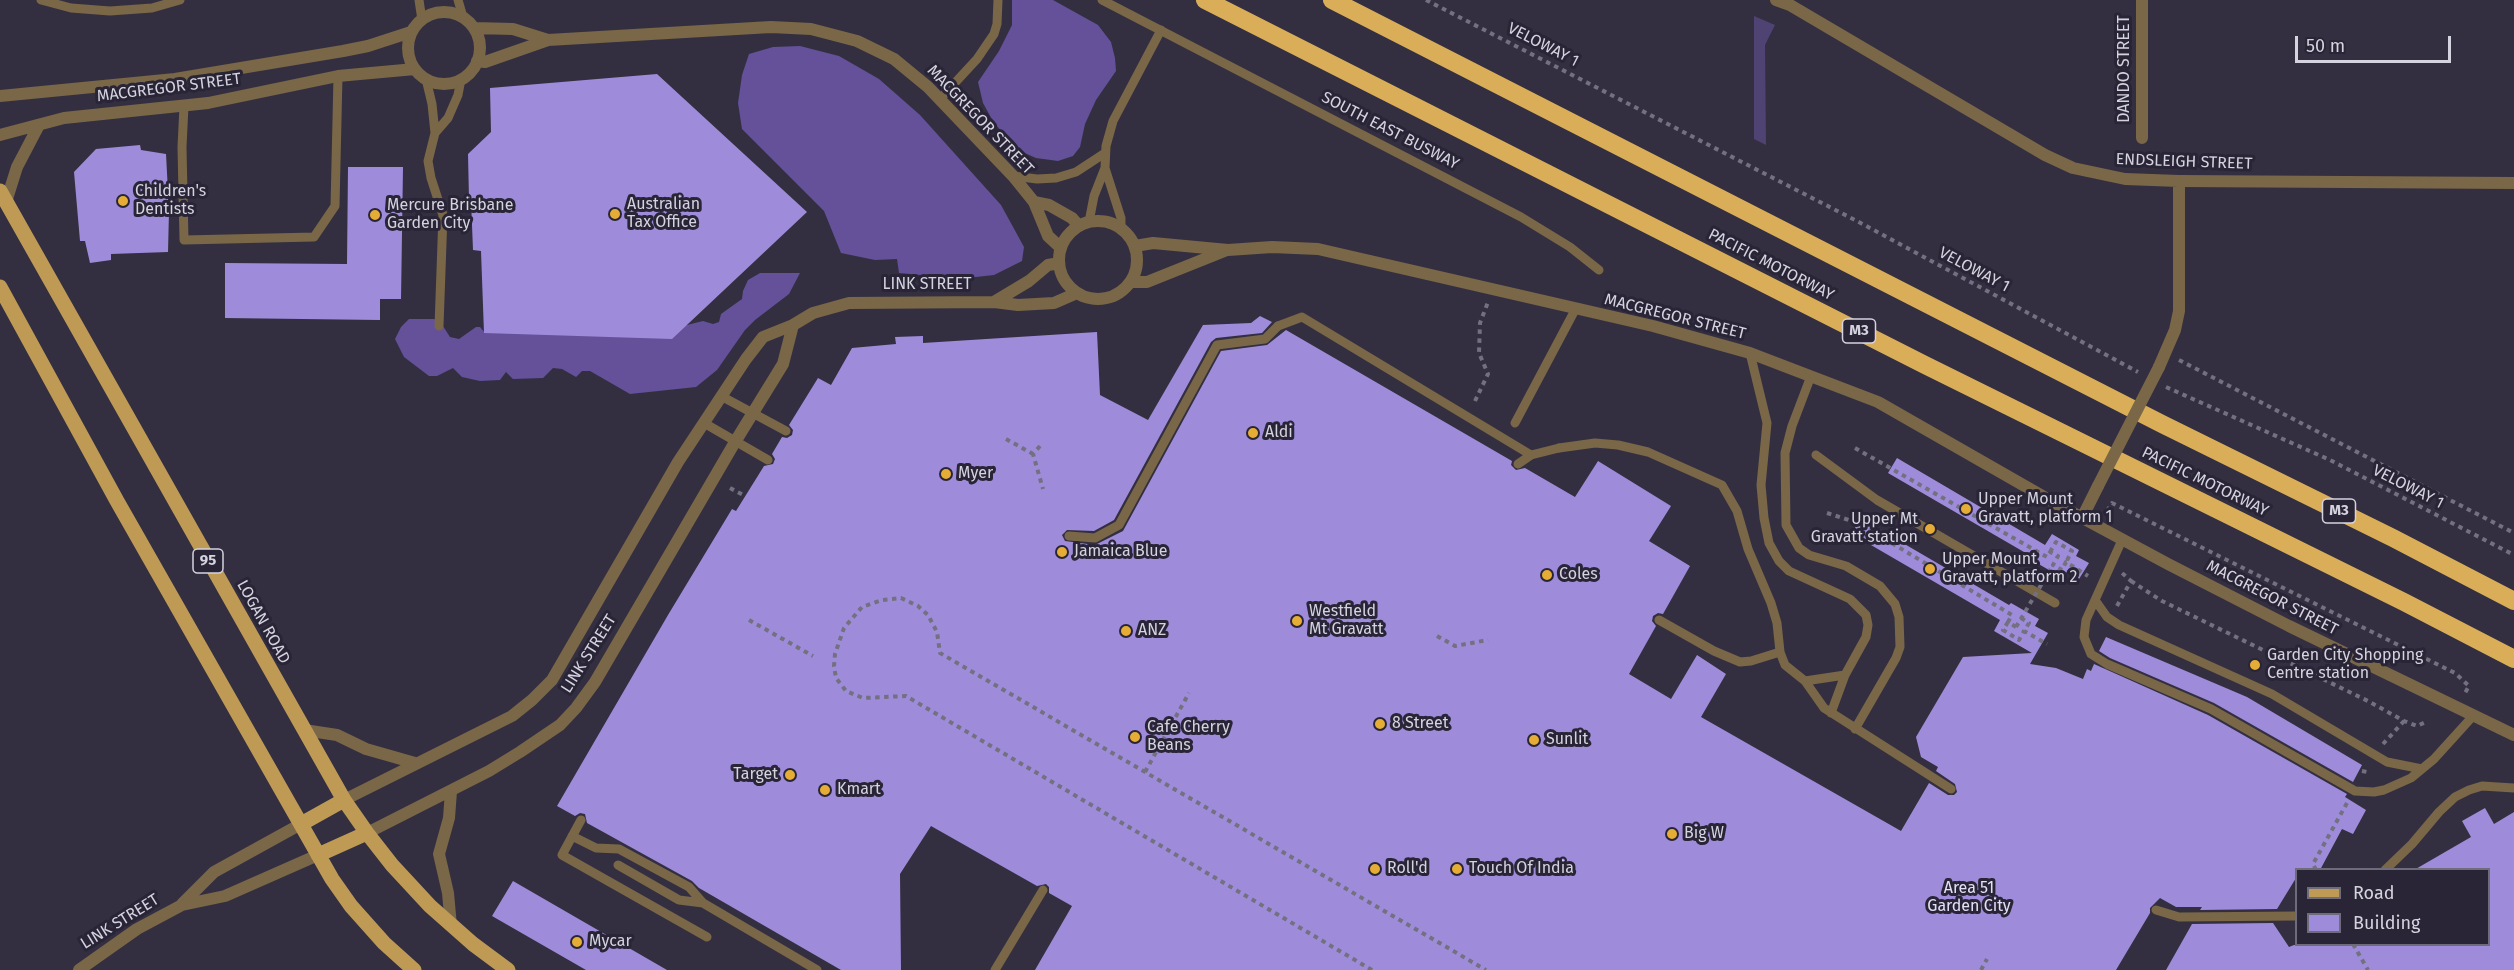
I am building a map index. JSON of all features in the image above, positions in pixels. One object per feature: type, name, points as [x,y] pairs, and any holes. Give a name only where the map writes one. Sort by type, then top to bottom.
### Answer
[{"type":"highway","name":"PACIFIC MOTORWAY","points":[[1205,0],[1925,365],[2404,602],[2514,659]]},
{"type":"highway","name":"PACIFIC MOTORWAY","points":[[1332,0],[2162,424],[2393,537],[2514,601]]},
{"type":"main road","name":"LOGAN ROAD","points":[[3,197],[344,800],[366,833],[403,878],[451,926],[508,970]]},
{"type":"main road","points":[[0,287],[117,501],[318,855],[351,906],[384,943],[414,970]]},
{"type":"main road","name":"LINK STREET","points":[[301,824],[344,800]]},
{"type":"main road","name":"LINK STREET","points":[[318,855],[366,833]]},
{"type":"street","name":"ENDSLEIGH STREET","points":[[1776,0],[1790,5],[2045,155],[2073,168],[2125,179],[2179,181],[2514,183]]},
{"type":"street","name":"DANDO STREET","points":[[2142,0],[2142,138]]},
{"type":"street","points":[[442,12],[463,17],[474,28],[480,50],[477,61],[470,72],[450,83],[437,83],[426,79],[415,69],[408,51],[411,32],[422,20],[442,12]]},
{"type":"street","name":"MACGREGOR STREET","points":[[477,61],[485,62],[548,40],[771,27],[812,29],[857,41],[894,59],[940,99],[1013,176],[1034,202],[1048,236],[1060,248]]},
{"type":"street","name":"MACGREGOR STREET","points":[[474,28],[513,29],[548,40]]},
{"type":"street","name":"MACGREGOR STREET","points":[[0,96],[175,79],[369,46],[411,32]]},
{"type":"street","name":"MACGREGOR STREET","points":[[0,135],[87,115],[184,106],[241,97],[338,76],[415,69]]},
{"type":"street","points":[[3,197],[39,125]]},
{"type":"street","points":[[2082,518],[2159,367],[2175,330],[2179,312],[2179,181]]},
{"type":"street","points":[[1034,202],[1049,205],[1084,224]]},
{"type":"street","points":[[1100,221],[1121,228],[1130,236],[1135,246],[1138,259],[1136,271],[1131,282],[1112,297],[1088,298],[1077,293],[1062,275],[1059,263],[1060,248],[1071,231],[1084,224],[1100,221]]},
{"type":"street","name":"MACGREGOR STREET","points":[[1135,246],[1153,243],[1228,250],[1272,247],[1318,249],[1701,338],[1750,353],[1878,402],[2122,540],[2289,626],[2514,735]]},
{"type":"street","name":"MACGREGOR STREET","points":[[1131,282],[1147,282],[1228,250]]},
{"type":"street","name":"LINK STREET","points":[[994,302],[1029,281],[1048,266],[1059,263]]},
{"type":"street","name":"LINK STREET","points":[[344,800],[512,716],[552,680],[656,499],[721,396],[763,337],[828,308],[849,303],[994,302],[1018,305],[1054,303],[1077,293]]},
{"type":"street","name":"LINK STREET","points":[[366,833],[451,791],[538,741],[560,725],[576,708],[595,682],[783,364],[793,325]]},
{"type":"street","points":[[304,730],[337,735],[366,749],[415,763]]},
{"type":"street","points":[[451,791],[449,818],[439,854],[448,893],[451,926]]},
{"type":"street","name":"LINK STREET","points":[[182,905],[214,872],[301,824]]},
{"type":"street","name":"LINK STREET","points":[[79,970],[137,929],[182,905],[225,896],[318,855]]},
{"type":"lane","points":[[41,0],[71,8],[110,11],[152,8],[180,0]]},
{"type":"lane","points":[[419,0],[422,20]]},
{"type":"lane","points":[[458,0],[463,17]]},
{"type":"lane","points":[[940,99],[977,59],[994,34],[997,24],[998,0]]},
{"type":"lane","name":"SOUTH EAST BUSWAY","points":[[1102,0],[1521,217],[1570,247],[1599,270]]},
{"type":"lane","points":[[1121,228],[1122,218],[1105,168],[1108,136],[1122,100],[1161,30]]},
{"type":"lane","points":[[184,106],[182,147],[184,240],[314,237],[335,206],[338,76]]},
{"type":"lane","points":[[426,79],[432,104],[435,133],[428,161],[443,215],[439,326]]},
{"type":"lane","points":[[435,133],[448,118],[458,95],[461,79]]},
{"type":"lane","points":[[1013,176],[1038,179],[1056,178],[1076,172],[1105,153]]},
{"type":"lane","points":[[1084,224],[1105,168]]},
{"type":"lane","points":[[1515,423],[1575,310]]},
{"type":"lane","points":[[1069,536],[1095,538],[1119,525],[1217,345],[1265,339],[1278,326],[1302,317],[1531,454]]},
{"type":"lane","points":[[1750,353],[1767,423],[1761,485],[1769,543],[1779,561],[1789,571],[1850,599],[1866,615],[1868,625],[1866,637],[1845,675],[1831,713]]},
{"type":"lane","points":[[1811,376],[1792,426],[1785,453],[1786,525],[1799,548],[1809,555],[1846,566],[1880,586],[1895,604],[1899,617],[1900,647],[1896,658],[1855,729]]},
{"type":"lane","points":[[721,396],[786,431]]},
{"type":"lane","points":[[704,423],[768,460]]},
{"type":"lane","points":[[1518,464],[1531,454],[1559,448],[1595,443],[1618,445],[1648,452],[1722,484],[1737,511],[1748,549],[1771,603],[1777,623],[1780,652],[1785,665],[1804,681],[1824,708],[1950,789]]},
{"type":"lane","points":[[1816,455],[1877,500],[2055,603]]},
{"type":"lane","points":[[2122,540],[2086,620],[2084,637],[2091,654],[2107,664],[2211,709],[2355,791],[2374,792],[2392,788],[2422,769],[2473,717]]},
{"type":"lane","points":[[2095,600],[2108,617],[2119,625],[2272,694],[2387,762],[2422,769]]},
{"type":"lane","points":[[1659,620],[1714,651],[1740,662],[1780,652]]},
{"type":"lane","points":[[1804,681],[1845,675]]},
{"type":"lane","points":[[2387,868],[2455,798],[2481,786],[2514,788]]},
{"type":"lane","points":[[581,820],[562,855],[707,937]]},
{"type":"lane","points":[[572,836],[596,848],[619,849],[689,887],[703,903],[817,970]]},
{"type":"lane","points":[[618,865],[679,900],[703,903]]},
{"type":"lane","points":[[995,970],[1043,890]]},
{"type":"lane","points":[[2156,910],[2179,917],[2295,916]]},
{"type":"path","name":"VELOWAY 1","points":[[1425,0],[1764,172],[2146,376]]},
{"type":"path","points":[[1475,401],[1488,374],[1479,353],[1480,323],[1493,290]]},
{"type":"path","points":[[2179,360],[2514,533]]},
{"type":"path","name":"VELOWAY 1","points":[[2165,386],[2330,460],[2514,555]]},
{"type":"path","points":[[1006,439],[1033,454],[1043,489]]},
{"type":"path","points":[[1033,454],[1040,446]]},
{"type":"path","points":[[1856,448],[2047,557],[2056,542],[2072,551],[2062,570],[2053,565]]},
{"type":"path","points":[[730,488],[745,496]]},
{"type":"path","points":[[2107,511],[2112,503],[2455,673],[2469,686],[2465,693]]},
{"type":"path","points":[[1827,513],[1858,523],[2012,615],[2003,630],[2019,640],[2029,623],[2021,618]]},
{"type":"path","points":[[2008,622],[2016,627],[2058,556],[2050,552]]},
{"type":"path","points":[[2066,562],[2088,576]]},
{"type":"path","points":[[2121,572],[2162,601],[2378,706],[2404,722],[2417,726],[2428,721]]},
{"type":"path","points":[[2115,609],[2131,581]]},
{"type":"path","points":[[1372,970],[906,696],[863,698],[846,691],[836,678],[834,666],[835,654],[844,628],[862,607],[882,600],[901,598],[918,606],[928,615],[937,632],[940,653],[1486,970]]},
{"type":"path","points":[[749,620],[813,656]]},
{"type":"path","points":[[2024,631],[2047,644]]},
{"type":"path","points":[[1437,636],[1455,646],[1488,640]]},
{"type":"path","points":[[1145,772],[1189,693]]},
{"type":"path","points":[[2383,744],[2404,722]]},
{"type":"path","points":[[2362,778],[2366,770]]},
{"type":"path","points":[[2315,868],[2313,864],[2349,800]]},
{"type":"path","points":[[2354,946],[2368,970]]},
{"type":"path","points":[[1981,970],[1987,959]]},
{"type":"shaded area","points":[[1012,0],[1053,0],[1098,25],[1111,42],[1116,71],[1096,100],[1085,124],[1080,147],[1073,156],[1058,161],[1036,158],[1020,151],[994,123],[983,103],[978,82],[999,51],[1012,25]]},
{"type":"shaded area","points":[[1754,16],[1775,25],[1765,45],[1766,145],[1754,139]]},
{"type":"shaded area","points":[[800,46],[839,56],[879,79],[920,115],[1001,205],[1024,247],[1022,261],[994,275],[967,278],[899,273],[897,259],[875,260],[841,253],[824,211],[742,129],[738,103],[742,75],[749,54],[773,47]]},
{"type":"shaded area","points":[[760,273],[800,273],[789,294],[745,330],[717,370],[696,387],[630,394],[590,371],[582,371],[576,377],[562,369],[553,368],[543,378],[513,379],[506,372],[500,380],[480,381],[462,377],[453,368],[437,376],[429,376],[404,357],[395,339],[401,327],[409,319],[434,319],[441,323],[450,337],[459,339],[476,327],[480,327],[485,333],[687,325],[703,321],[713,324],[719,322],[721,314],[742,299],[748,280]]},
{"type":"building","points":[[657,74],[807,212],[672,339],[484,333],[481,251],[473,250],[468,154],[491,132],[490,88]]},
{"type":"building","name":"Children's Dentists","points":[[140,145],[141,150],[166,154],[169,211],[168,252],[111,254],[111,260],[90,263],[85,241],[80,241],[74,172],[96,149]]},
{"type":"building","name":"Mercure Brisbane Garden City","points":[[348,167],[403,167],[401,299],[380,299],[380,320],[225,318],[225,263],[347,264]]},
{"type":"building","name":"Westfield Mt Gravatt","points":[[1260,316],[1272,322],[1262,333],[1216,338],[1211,342],[1114,520],[1094,531],[1067,530],[1062,535],[1065,541],[1095,545],[1123,531],[1221,351],[1267,345],[1286,330],[1512,461],[1511,465],[1516,470],[1525,468],[1575,497],[1598,461],[1671,506],[1649,541],[1690,566],[1663,614],[1658,613],[1653,616],[1652,621],[1656,626],[1629,674],[1671,699],[1697,655],[1726,674],[1701,717],[1901,831],[1929,783],[1948,795],[1954,795],[1957,792],[1955,784],[1936,771],[1938,767],[1921,757],[1916,737],[1963,657],[2032,653],[1994,631],[2000,620],[1852,534],[1860,518],[2009,605],[2011,603],[2039,619],[2035,626],[2048,633],[2030,664],[2056,668],[2083,679],[2087,669],[2091,671],[2094,664],[2208,715],[2347,794],[2345,797],[2366,810],[2353,834],[2342,829],[2321,868],[2295,868],[2295,880],[2277,909],[2200,910],[2202,907],[2176,907],[2160,898],[2150,908],[2150,913],[2116,970],[1035,970],[1072,906],[1049,893],[1049,887],[1046,884],[1037,886],[931,826],[900,874],[901,970],[841,970],[699,888],[692,881],[587,823],[585,814],[580,813],[575,816],[557,806],[732,509],[736,511],[764,466],[773,464],[775,459],[772,454],[782,437],[787,438],[792,435],[793,430],[789,425],[818,378],[831,385],[852,348],[896,344],[895,337],[923,336],[923,343],[1097,332],[1100,395],[1148,420],[1203,325],[1251,323]]},
{"type":"building","name":"Upper Mount Gravatt, platform 1","points":[[1897,458],[2045,545],[2052,534],[2079,550],[2076,556],[2089,563],[2079,579],[2066,572],[2063,578],[2035,562],[2036,559],[1888,473]]},
{"type":"building","points":[[2106,637],[2247,697],[2362,765],[2353,782],[2214,703],[2110,658],[2099,651]]},
{"type":"building","points":[[2485,808],[2494,824],[2514,812],[2514,970],[2166,970],[2192,924],[2273,923],[2289,947],[2294,945],[2490,946],[2490,868],[2417,868],[2471,837],[2462,821]]},
{"type":"building","name":"Mycar","points":[[513,881],[667,970],[586,970],[492,916]]},
{"type":"place","name":"Children's Dentists","points":[[123,201]]},
{"type":"place","name":"Australian Tax Office","points":[[615,214]]},
{"type":"place","name":"Mercure Brisbane Garden City","points":[[375,215]]},
{"type":"place","name":"Aldi","points":[[1253,433]]},
{"type":"place","name":"Myer","points":[[946,474]]},
{"type":"place","name":"Upper Mount Gravatt, platform 1","points":[[1966,509]]},
{"type":"place","name":"Upper Mt Gravatt station","points":[[1930,529]]},
{"type":"place","name":"Jamaica Blue","points":[[1062,552]]},
{"type":"place","name":"Upper Mount Gravatt, platform 2","points":[[1930,569]]},
{"type":"place","name":"Coles","points":[[1547,575]]},
{"type":"place","name":"Westfield Mt Gravatt","points":[[1297,621]]},
{"type":"place","name":"ANZ","points":[[1126,631]]},
{"type":"place","name":"Garden City Shopping Centre station","points":[[2255,665]]},
{"type":"place","name":"8 Street","points":[[1380,724]]},
{"type":"place","name":"Cafe Cherry Beans","points":[[1135,737]]},
{"type":"place","name":"Sunlit","points":[[1534,740]]},
{"type":"place","name":"Target","points":[[790,775]]},
{"type":"place","name":"Kmart","points":[[825,790]]},
{"type":"place","name":"Big W","points":[[1672,834]]},
{"type":"place","name":"Roll'd","points":[[1375,869]]},
{"type":"place","name":"Touch Of India","points":[[1457,869]]},
{"type":"place","name":"Mycar","points":[[577,942]]},
{"type":"park label","name":"Area 51 Garden City","points":[[1969,898]]}]
